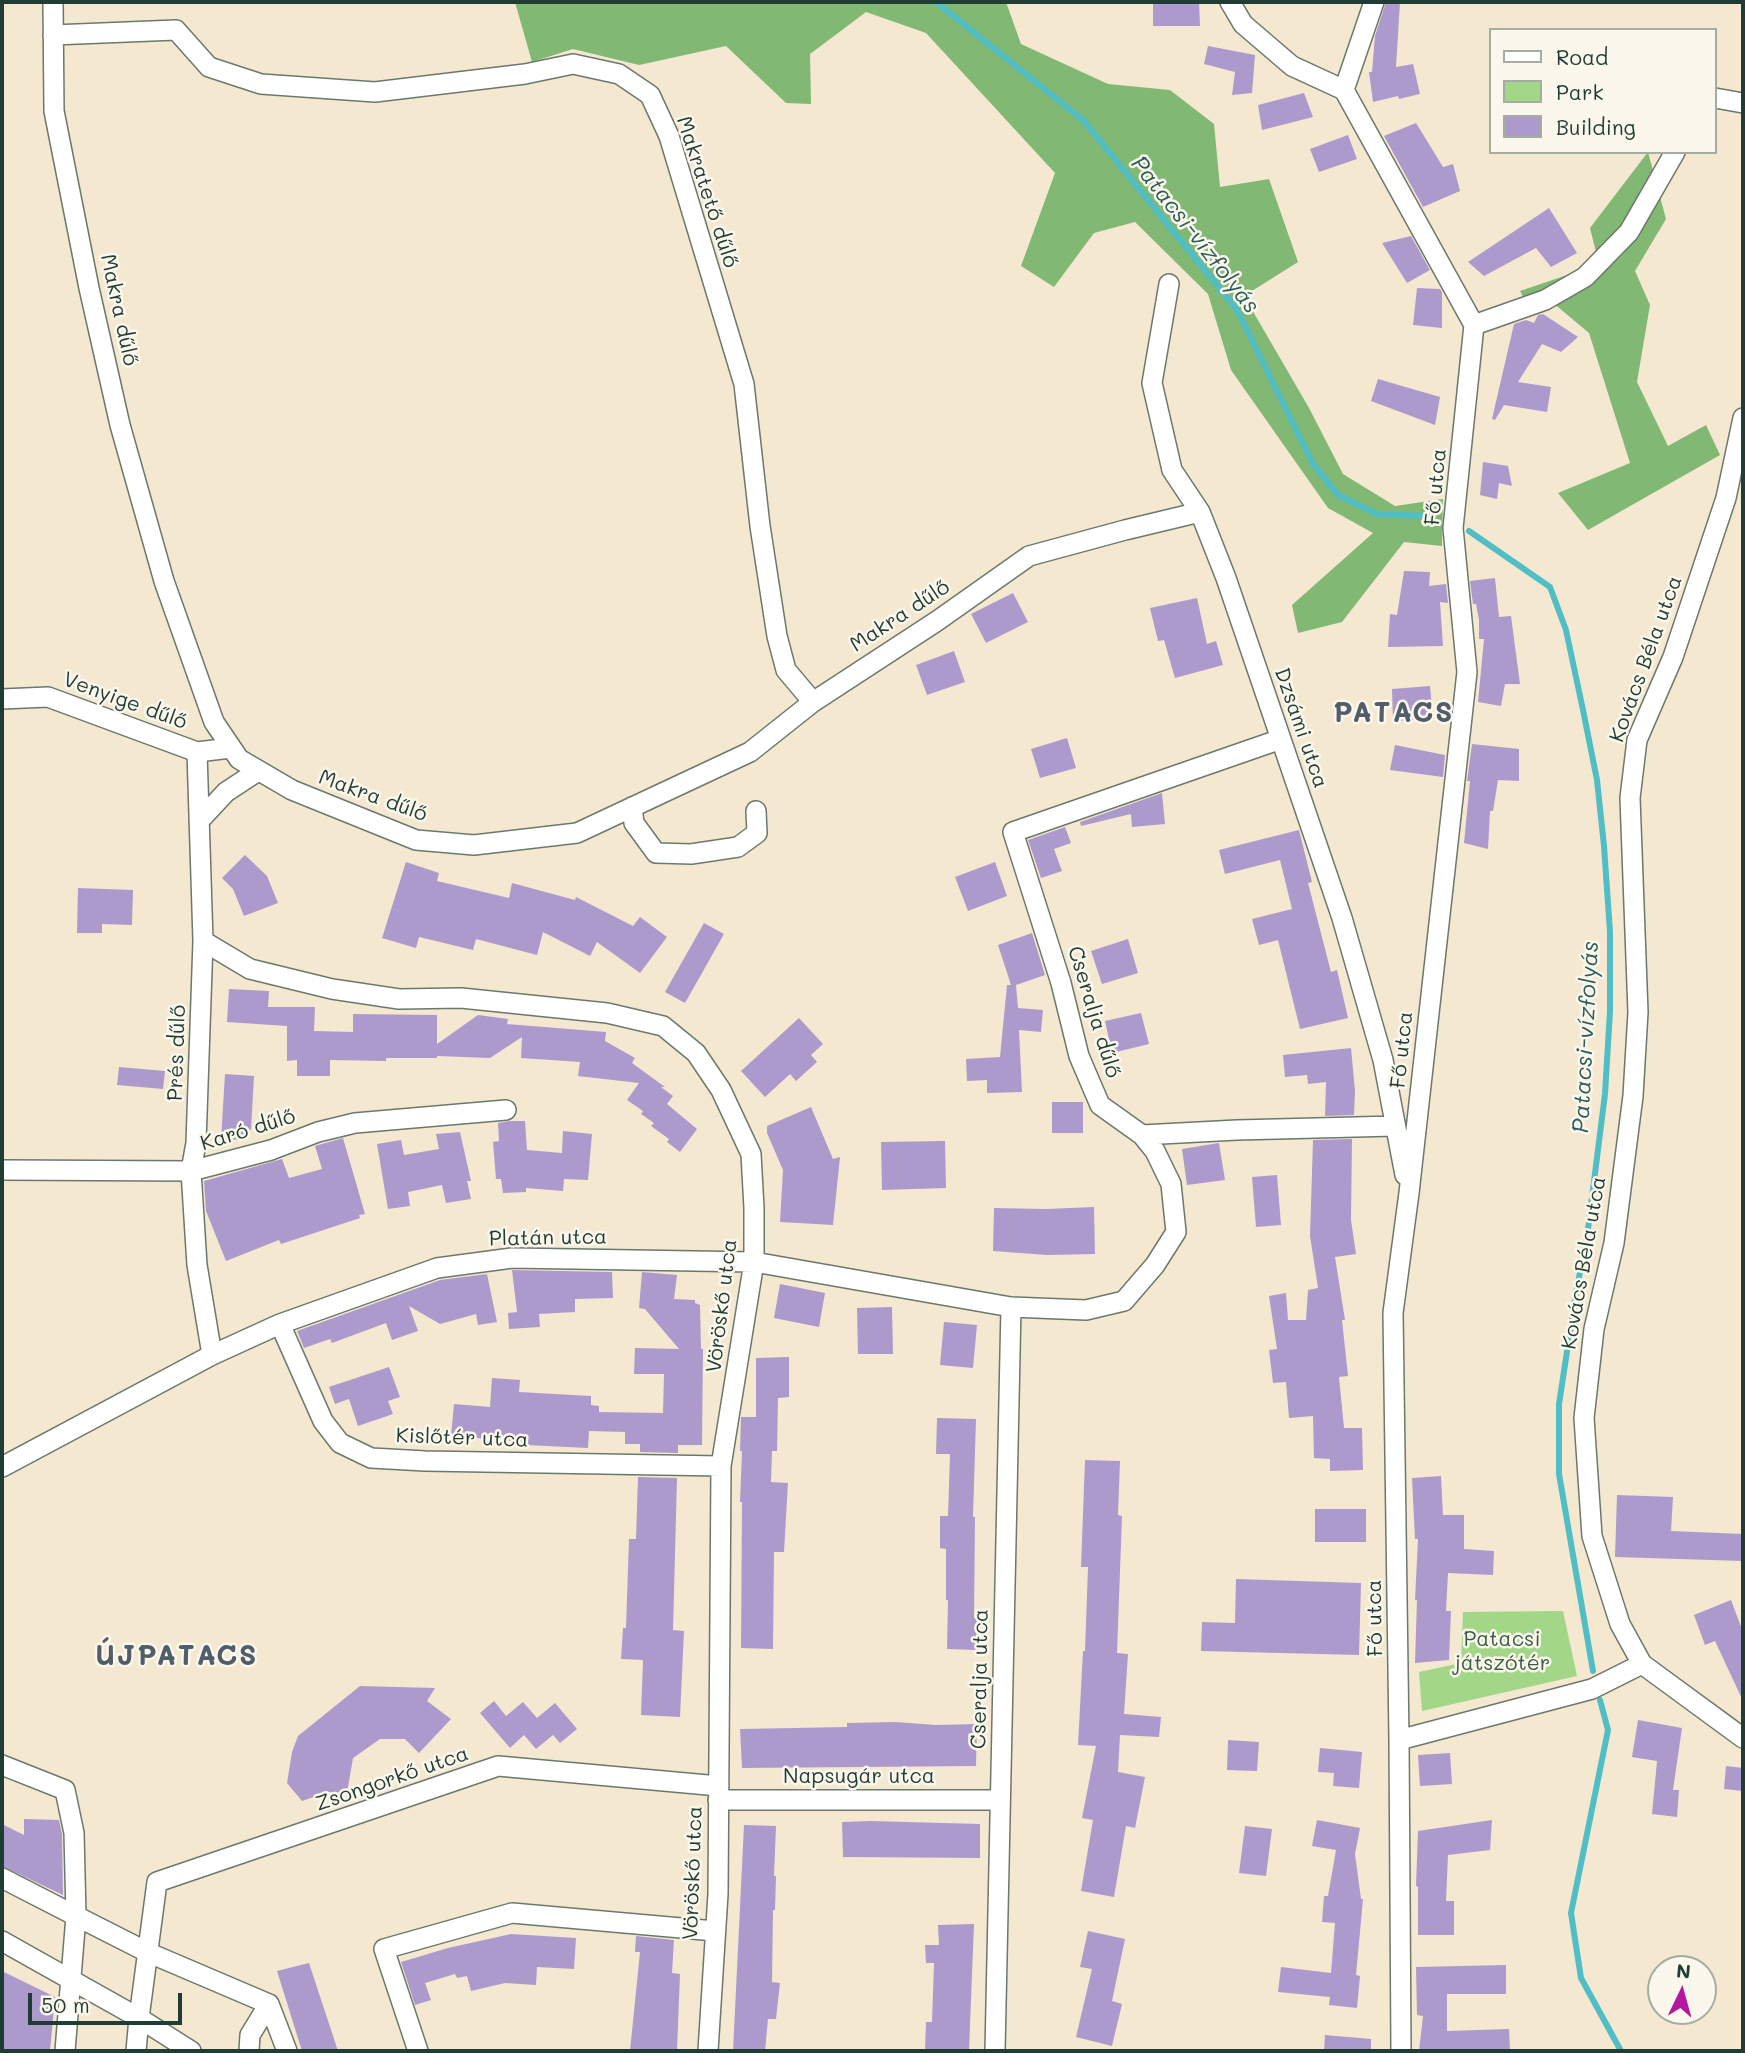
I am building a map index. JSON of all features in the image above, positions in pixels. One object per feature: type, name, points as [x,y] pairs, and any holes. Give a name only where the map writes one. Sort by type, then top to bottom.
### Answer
[{"type":"street","name":"Makra dűlő","points":[[53,2],[54,111],[89,288],[120,425],[164,581],[214,722],[239,759],[292,790],[416,840],[474,845],[577,834],[750,752],[813,702],[937,621],[1029,556],[1200,512]]},
{"type":"street","points":[[1230,2],[1243,24],[1292,66],[1345,90],[1474,324],[1545,300],[1585,277],[1629,232],[1674,154]]},
{"type":"street","points":[[1345,90],[1374,2]]},
{"type":"street","name":"Makratető dűlő","points":[[53,35],[176,30],[209,67],[261,84],[375,92],[525,74],[573,64],[619,74],[650,96],[669,136],[744,384],[760,526],[777,636],[786,670],[813,702]]},
{"type":"street","points":[[1717,97],[1743,103]]},
{"type":"street","name":"Dzsámi utca","points":[[1169,285],[1152,383],[1172,470],[1200,512],[1230,590],[1342,918],[1383,1060],[1409,1193]]},
{"type":"street","name":"Fő utca","points":[[1401,2051],[1393,1312],[1409,1193],[1467,672],[1453,528],[1474,324]]},
{"type":"street","name":"Kovács Béla utca","points":[[1642,1664],[1620,1624],[1592,1536],[1584,1418],[1594,1329],[1614,1243],[1634,1082],[1638,1012],[1630,799],[1637,740],[1673,657],[1726,498],[1743,418]]},
{"type":"street","name":"Venyige dűlő","points":[[2,699],[48,697],[197,752],[231,748]]},
{"type":"street","name":"Cseralja dűlő","points":[[1011,1307],[1086,1310],[1124,1301],[1155,1265],[1176,1232],[1171,1184],[1155,1151],[1142,1135],[1100,1105],[1079,1056],[1061,983],[1013,832],[1281,739]]},
{"type":"street","name":"Prés dűlő","points":[[197,752],[203,940],[196,1143],[191,1171],[197,1265],[212,1354]]},
{"type":"street","points":[[199,821],[226,792],[258,771]]},
{"type":"street","points":[[632,807],[634,823],[656,853],[691,854],[738,847],[757,833],[756,811]]},
{"type":"street","name":"Vöröskő utca","points":[[203,940],[250,969],[332,989],[399,999],[461,998],[607,1013],[663,1026],[696,1053],[721,1090],[751,1154],[754,1262],[721,1466],[718,1894],[708,2051]]},
{"type":"street","name":"Karó dűlő","points":[[2,1170],[191,1171],[271,1150],[318,1132],[355,1123],[506,1110]]},
{"type":"street","points":[[1142,1135],[1395,1126]]},
{"type":"street","name":"Platán utca","points":[[2,1467],[212,1354],[280,1324],[437,1268],[512,1258],[754,1262],[1011,1307]]},
{"type":"street","name":"Cseralja utca","points":[[996,2051],[1011,1307]]},
{"type":"street","name":"Kislőtér utca","points":[[280,1324],[323,1421],[340,1443],[371,1458],[721,1466]]},
{"type":"street","points":[[1399,1740],[1592,1689],[1642,1664],[1743,1738]]},
{"type":"street","points":[[2,1765],[65,1790],[74,1833],[76,1916],[65,2051]]},
{"type":"street","name":"Zsongorkő utca","points":[[147,1952],[157,1882],[498,1766],[719,1793]]},
{"type":"street","name":"Napsugár utca","points":[[719,1793],[1000,1800]]},
{"type":"street","points":[[2,1878],[147,1952],[269,2004],[287,2051]]},
{"type":"street","points":[[418,2051],[384,1950],[512,1913],[715,1931]]},
{"type":"street","points":[[2,1941],[139,2018],[191,2051]]},
{"type":"street","points":[[136,2051],[147,1952]]},
{"type":"street","points":[[249,2051],[250,2035],[269,2004]]},
{"type":"green space","points":[[515,2],[1006,2],[1021,44],[1108,84],[1170,90],[1214,124],[1220,187],[1269,179],[1298,262],[1244,296],[1309,408],[1343,474],[1395,506],[1443,499],[1442,546],[1404,542],[1342,622],[1298,633],[1292,605],[1373,533],[1328,508],[1231,370],[1208,294],[1135,222],[1094,233],[1054,287],[1021,266],[1055,173],[926,33],[866,12],[810,54],[811,104],[786,103],[726,46],[639,65],[573,49],[532,62]]},
{"type":"green space","points":[[1649,154],[1666,219],[1635,271],[1650,305],[1637,382],[1668,446],[1706,425],[1720,455],[1588,530],[1558,493],[1630,463],[1589,333],[1552,302],[1531,312],[1520,291],[1576,272],[1596,252],[1590,228]]},
{"type":"green space","name":"Patacsi játszótér","points":[[1563,1611],[1577,1676],[1422,1711],[1419,1672],[1461,1663],[1463,1612]]},
{"type":"building","points":[[1153,2],[1199,2],[1200,26],[1153,26]]},
{"type":"building","points":[[1386,2],[1400,2],[1396,67],[1413,64],[1420,94],[1373,102],[1369,72],[1372,72],[1375,36]]},
{"type":"building","points":[[1208,46],[1255,55],[1252,93],[1232,95],[1235,72],[1204,64]]},
{"type":"building","points":[[1304,93],[1313,117],[1262,130],[1258,105]]},
{"type":"building","points":[[1416,123],[1443,167],[1453,164],[1460,191],[1423,207],[1384,136]]},
{"type":"building","points":[[1348,135],[1357,159],[1319,172],[1310,149]]},
{"type":"building","points":[[1549,208],[1577,253],[1551,267],[1536,248],[1484,276],[1468,262]]},
{"type":"building","points":[[1411,236],[1430,270],[1407,283],[1382,243]]},
{"type":"building","points":[[1417,288],[1440,289],[1442,292],[1442,328],[1413,325]]},
{"type":"building","points":[[1543,314],[1578,337],[1561,352],[1542,344],[1518,382],[1551,387],[1547,412],[1504,405],[1495,420],[1492,419],[1514,324],[1526,320],[1534,323],[1538,315]]},
{"type":"building","points":[[1378,379],[1440,397],[1435,425],[1371,401]]},
{"type":"building","points":[[1483,462],[1508,466],[1512,486],[1499,483],[1497,499],[1480,495]]},
{"type":"building","points":[[1404,571],[1430,572],[1429,586],[1446,584],[1448,603],[1440,602],[1443,646],[1388,647],[1390,614],[1397,615]]},
{"type":"building","points":[[1495,578],[1499,617],[1511,616],[1520,684],[1505,684],[1501,706],[1478,702],[1484,639],[1479,639],[1479,620],[1476,604],[1473,604],[1470,581]]},
{"type":"building","points":[[1013,593],[1028,622],[986,643],[971,614]]},
{"type":"building","points":[[1197,598],[1207,644],[1216,641],[1223,665],[1175,678],[1164,640],[1158,641],[1150,608]]},
{"type":"building","points":[[954,651],[965,682],[927,695],[916,665]]},
{"type":"building","points":[[1430,686],[1433,719],[1393,721],[1392,689]]},
{"type":"building","points":[[1067,738],[1076,768],[1040,778],[1031,749]]},
{"type":"building","points":[[1472,744],[1519,749],[1519,781],[1498,780],[1493,811],[1490,811],[1488,849],[1464,843]]},
{"type":"building","points":[[1395,745],[1445,755],[1443,777],[1390,770]]},
{"type":"building","points":[[1162,793],[1165,824],[1132,827],[1131,814],[1081,826],[1080,822]]},
{"type":"building","points":[[1065,827],[1071,843],[1054,849],[1062,871],[1041,878],[1028,840]]},
{"type":"building","points":[[1299,830],[1312,882],[1308,883],[1331,972],[1337,970],[1348,1018],[1300,1029],[1278,940],[1259,945],[1252,919],[1292,909],[1280,860],[1225,874],[1219,850]]},
{"type":"building","points":[[245,855],[267,876],[278,903],[244,916],[233,889],[222,878]]},
{"type":"building","points":[[406,862],[439,873],[437,881],[509,898],[512,883],[575,900],[576,897],[633,926],[640,917],[667,937],[640,973],[597,942],[590,956],[543,932],[537,955],[476,939],[473,950],[419,937],[416,948],[382,938]]},
{"type":"building","points":[[995,862],[1007,896],[968,911],[955,877]]},
{"type":"building","points":[[78,888],[133,890],[132,925],[102,924],[102,933],[77,933]]},
{"type":"building","points":[[704,923],[724,934],[685,1003],[665,992]]},
{"type":"building","points":[[1032,933],[1045,975],[1016,985],[1018,1008],[1043,1010],[1041,1032],[1019,1030],[1022,1092],[987,1093],[987,1080],[967,1081],[966,1059],[1000,1057],[1007,985],[1011,985],[998,945]]},
{"type":"building","points":[[1128,939],[1138,973],[1102,984],[1091,951]]},
{"type":"building","points":[[229,989],[269,991],[268,1007],[315,1007],[314,1031],[353,1032],[353,1014],[437,1015],[437,1044],[478,1015],[508,1019],[507,1024],[606,1032],[605,1041],[635,1058],[632,1063],[673,1096],[667,1104],[697,1129],[680,1152],[667,1142],[669,1139],[651,1126],[654,1123],[641,1114],[643,1111],[627,1100],[639,1083],[578,1076],[580,1062],[521,1058],[522,1037],[490,1058],[437,1056],[386,1058],[386,1061],[330,1060],[330,1076],[297,1076],[297,1060],[287,1061],[287,1026],[227,1022]]},
{"type":"building","points":[[1141,1013],[1149,1044],[1112,1053],[1105,1021]]},
{"type":"building","points":[[799,1018],[823,1044],[811,1055],[817,1062],[796,1081],[790,1074],[765,1097],[741,1071]]},
{"type":"building","points":[[1351,1048],[1354,1115],[1325,1116],[1326,1082],[1308,1084],[1307,1075],[1285,1077],[1283,1055]]},
{"type":"building","points":[[119,1067],[165,1071],[163,1089],[117,1085]]},
{"type":"building","points":[[225,1074],[254,1076],[251,1130],[245,1129],[245,1140],[221,1139]]},
{"type":"building","points":[[1052,1102],[1083,1102],[1083,1133],[1052,1133]]},
{"type":"building","points":[[811,1107],[833,1159],[840,1157],[833,1225],[780,1222],[783,1170],[767,1133],[767,1126]]},
{"type":"building","points":[[525,1121],[527,1150],[562,1153],[563,1131],[592,1134],[588,1180],[564,1179],[563,1191],[526,1188],[526,1192],[503,1193],[501,1179],[496,1179],[493,1142],[499,1141],[498,1123]]},
{"type":"building","points":[[460,1132],[471,1181],[467,1181],[471,1199],[446,1203],[442,1185],[408,1192],[410,1206],[388,1209],[377,1144],[401,1140],[404,1155],[439,1149],[436,1134]]},
{"type":"building","points":[[343,1138],[365,1214],[281,1244],[279,1240],[226,1261],[206,1211],[204,1181],[282,1159],[289,1178],[322,1169],[315,1146]]},
{"type":"building","points":[[1352,1139],[1351,1220],[1356,1254],[1335,1257],[1345,1320],[1342,1320],[1348,1376],[1339,1377],[1344,1428],[1362,1428],[1363,1470],[1330,1471],[1330,1459],[1314,1458],[1313,1416],[1289,1418],[1286,1382],[1273,1383],[1269,1350],[1277,1349],[1269,1296],[1286,1293],[1288,1320],[1306,1320],[1308,1290],[1318,1288],[1310,1236],[1313,1140]]},
{"type":"building","points":[[945,1141],[946,1188],[882,1190],[881,1142]]},
{"type":"building","points":[[1219,1143],[1225,1180],[1187,1185],[1182,1149]]},
{"type":"building","points":[[1277,1175],[1281,1225],[1256,1227],[1252,1177]]},
{"type":"building","points":[[1094,1207],[1095,1254],[1047,1255],[993,1251],[994,1208]]},
{"type":"building","points":[[512,1270],[612,1272],[613,1298],[575,1299],[575,1312],[539,1314],[540,1327],[509,1329],[508,1313],[517,1312]]},
{"type":"building","points":[[642,1272],[677,1275],[674,1299],[695,1300],[695,1303],[700,1305],[703,1349],[702,1445],[678,1445],[678,1453],[640,1452],[640,1444],[625,1444],[625,1432],[589,1431],[588,1448],[526,1445],[527,1442],[451,1436],[454,1404],[490,1407],[492,1378],[520,1380],[519,1392],[591,1396],[591,1405],[599,1406],[599,1412],[663,1413],[664,1374],[634,1374],[635,1348],[679,1349],[645,1309],[639,1308]]},
{"type":"building","points":[[487,1274],[497,1322],[478,1325],[476,1314],[440,1324],[409,1306],[418,1331],[392,1340],[386,1323],[332,1343],[330,1339],[304,1348],[297,1331],[440,1280]]},
{"type":"building","points":[[780,1284],[825,1293],[819,1327],[774,1318]]},
{"type":"building","points":[[892,1307],[893,1354],[858,1354],[857,1308]]},
{"type":"building","points":[[944,1322],[977,1325],[973,1368],[940,1365]]},
{"type":"building","points":[[789,1357],[789,1397],[778,1398],[777,1451],[772,1451],[771,1482],[788,1483],[784,1552],[774,1552],[773,1649],[741,1648],[741,1417],[756,1417],[756,1358]]},
{"type":"building","points":[[389,1367],[400,1397],[388,1401],[393,1414],[358,1426],[349,1399],[335,1404],[329,1387]]},
{"type":"building","points":[[937,1418],[976,1419],[973,1517],[976,1650],[947,1649],[946,1549],[940,1548],[940,1516],[948,1516],[950,1454],[936,1454]]},
{"type":"building","points":[[1085,1460],[1120,1461],[1118,1515],[1122,1516],[1117,1653],[1128,1654],[1124,1714],[1161,1717],[1159,1737],[1120,1735],[1118,1772],[1145,1777],[1135,1828],[1126,1826],[1114,1897],[1081,1891],[1093,1820],[1082,1818],[1096,1746],[1078,1745],[1088,1567],[1081,1567]]},
{"type":"building","points":[[1441,1476],[1443,1515],[1464,1515],[1464,1549],[1494,1551],[1493,1575],[1448,1573],[1446,1611],[1451,1611],[1449,1660],[1415,1663],[1418,1539],[1415,1539],[1412,1478]]},
{"type":"building","points":[[638,1477],[677,1478],[673,1630],[684,1631],[680,1717],[641,1715],[643,1660],[621,1659],[623,1628],[626,1628],[629,1539],[636,1539]]},
{"type":"building","points":[[1617,1495],[1673,1497],[1671,1531],[1743,1534],[1743,1561],[1615,1557]]},
{"type":"building","points":[[1315,1509],[1366,1509],[1366,1542],[1315,1542]]},
{"type":"building","points":[[1236,1579],[1361,1583],[1359,1655],[1201,1651],[1202,1622],[1235,1623]]},
{"type":"building","points":[[1731,1600],[1743,1632],[1743,1701],[1715,1641],[1705,1645],[1694,1615]]},
{"type":"building","points":[[360,1686],[435,1688],[427,1701],[451,1719],[419,1753],[405,1739],[380,1739],[353,1758],[347,1793],[328,1792],[302,1801],[287,1783],[292,1752],[298,1736]]},
{"type":"building","points":[[494,1701],[506,1716],[523,1702],[537,1718],[555,1703],[577,1729],[560,1743],[553,1735],[536,1749],[524,1735],[510,1748],[480,1713]]},
{"type":"building","points":[[1638,1720],[1682,1728],[1673,1790],[1679,1790],[1677,1817],[1652,1814],[1657,1761],[1632,1757]]},
{"type":"building","points":[[847,1723],[977,1724],[976,1766],[742,1768],[740,1729],[847,1727]]},
{"type":"building","points":[[1228,1740],[1259,1742],[1257,1771],[1227,1770]]},
{"type":"building","points":[[1320,1748],[1362,1752],[1359,1788],[1333,1786],[1334,1773],[1318,1772]]},
{"type":"building","points":[[1450,1753],[1452,1784],[1420,1786],[1418,1755]]},
{"type":"building","points":[[1726,1766],[1743,1768],[1743,1791],[1724,1789]]},
{"type":"building","points":[[24,1819],[59,1820],[62,1834],[63,1895],[2,1866],[2,1824],[24,1835]]},
{"type":"building","points":[[1317,1820],[1360,1828],[1355,1854],[1363,1899],[1356,1975],[1360,1976],[1357,2008],[1329,2005],[1330,1997],[1278,1992],[1281,1967],[1331,1973],[1335,1923],[1322,1922],[1324,1896],[1328,1896],[1336,1850],[1312,1846]]},
{"type":"building","points":[[1492,1820],[1490,1850],[1448,1855],[1446,1901],[1454,1901],[1454,1935],[1418,1935],[1418,1831]]},
{"type":"building","points":[[842,1822],[980,1824],[980,1858],[843,1857]]},
{"type":"building","points":[[744,1825],[776,1826],[772,1982],[780,1983],[776,2019],[768,2019],[765,2051],[733,2051]]},
{"type":"building","points":[[1245,1826],[1272,1829],[1266,1876],[1239,1873]]},
{"type":"building","points":[[974,1924],[969,2051],[925,2051],[926,2022],[932,2022],[934,1963],[926,1963],[925,1945],[939,1945],[938,1925]]},
{"type":"building","points":[[1088,1931],[1125,1939],[1112,2001],[1122,2004],[1112,2046],[1076,2037],[1092,1969],[1080,1967]]},
{"type":"building","points":[[511,1934],[576,1938],[574,1969],[537,1967],[536,1985],[505,1983],[471,1991],[467,1976],[457,1978],[455,1974],[425,1983],[431,2000],[415,2005],[401,1962]]},
{"type":"building","points":[[636,1936],[674,1940],[672,1973],[680,1974],[677,2051],[630,2051],[640,1952],[635,1952]]},
{"type":"building","points":[[309,1963],[338,2051],[302,2051],[277,1971]]},
{"type":"building","points":[[1506,1965],[1506,1994],[1447,1994],[1447,2031],[1509,2029],[1510,2051],[1419,2051],[1423,2016],[1417,2015],[1416,1967]]},
{"type":"building","points":[[2,1971],[55,1997],[50,2051],[2,2051]]},
{"type":"building","points":[[1325,2035],[1371,2039],[1371,2051],[1324,2051]]},
{"type":"waterway","name":"Patacsi-vízfolyás","points":[[936,2],[1084,121],[1237,310],[1313,464],[1338,495],[1377,514],[1428,516]]},
{"type":"waterway","name":"Patacsi-vízfolyás","points":[[1469,531],[1550,587],[1566,630],[1597,780],[1610,932],[1610,1011],[1605,1094],[1588,1229],[1559,1404],[1559,1474],[1593,1671]]},
{"type":"waterway","name":"Patacsi-vízfolyás","points":[[1600,1700],[1608,1730],[1571,1913],[1581,1978],[1621,2051]]},
{"type":"district","name":"PATACS","points":[[1394,713]]},
{"type":"district","name":"ÚJPATACS","points":[[177,1656]]}]
